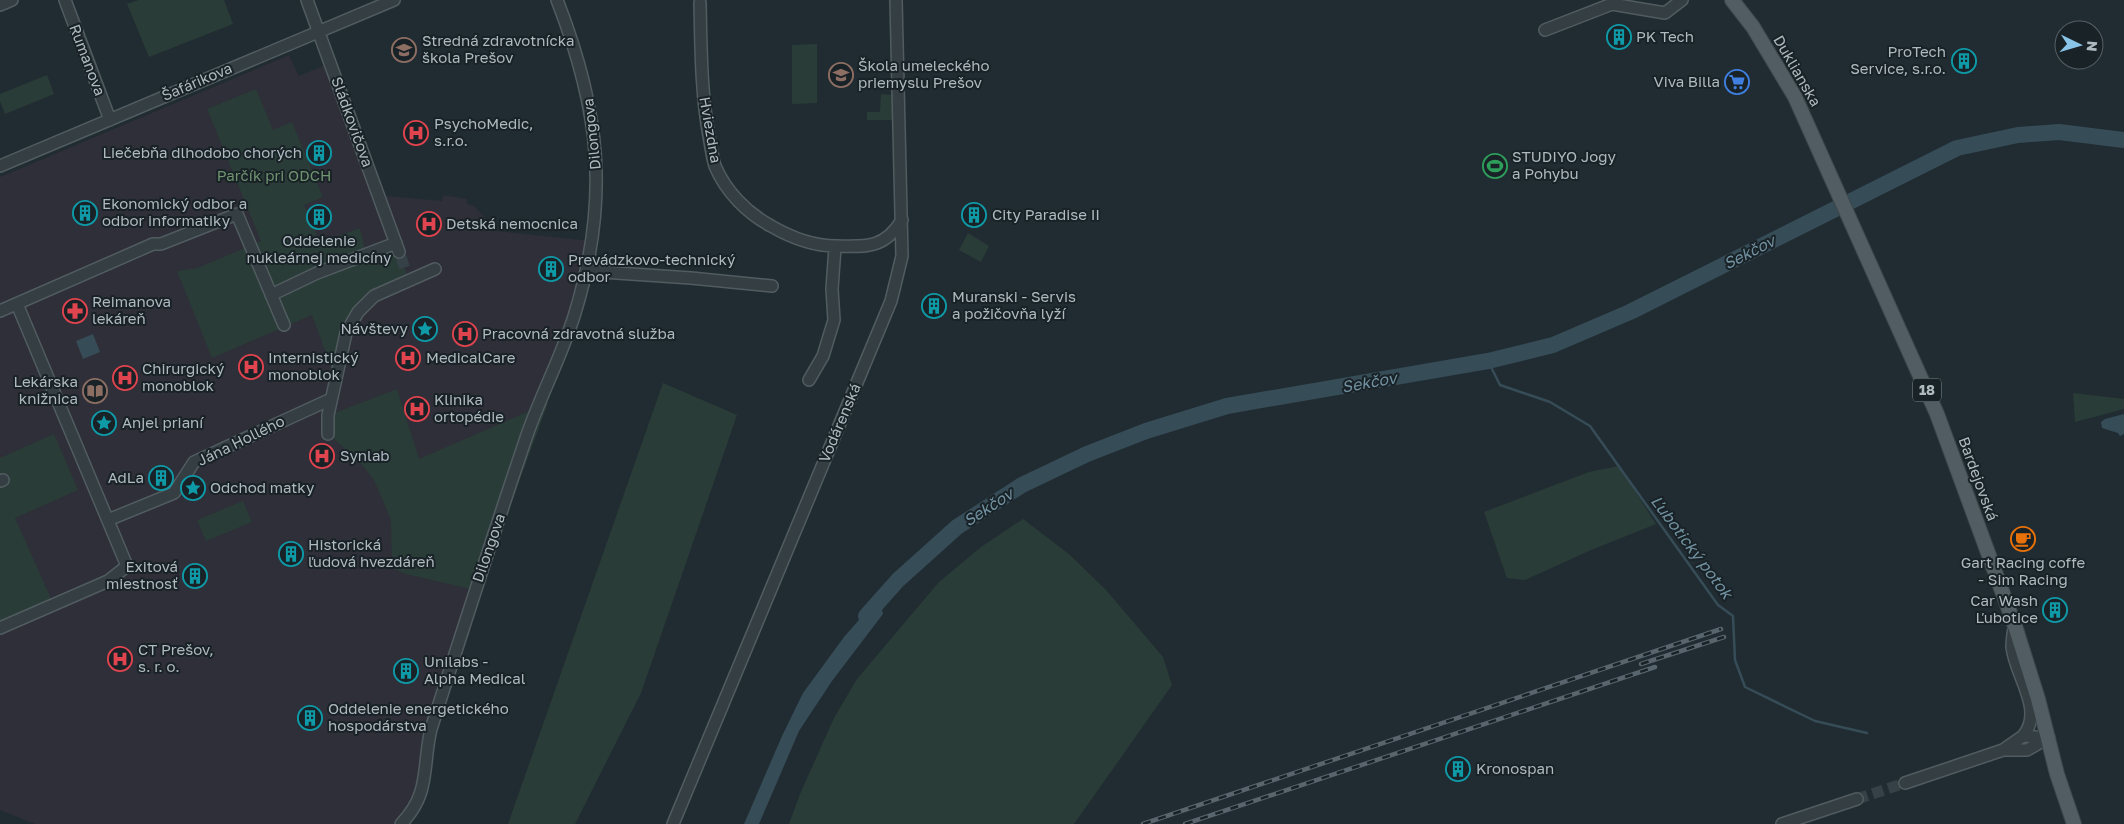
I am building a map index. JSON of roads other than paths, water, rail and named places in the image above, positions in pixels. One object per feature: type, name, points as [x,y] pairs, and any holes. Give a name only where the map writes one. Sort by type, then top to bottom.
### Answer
[{"type":"main road","name":"Duklianska","points":[[1732,0],[1758,35],[1790,88],[1859,238]]},
{"type":"main road","name":"Bardejovská","points":[[1859,238],[1938,414],[2014,624],[2049,738],[2057,774],[2074,824]]},
{"type":"street","points":[[0,5],[12,0]]},
{"type":"street","name":"Rumanova","points":[[65,0],[110,120]]},
{"type":"street","name":"Sládkovičova","points":[[271,295],[317,273],[397,247],[308,0]]},
{"type":"street","name":"Šafárikova","points":[[0,166],[394,0]]},
{"type":"street","name":"Dilongova","points":[[401,824],[418,800],[424,786],[427,748],[431,729],[527,435],[574,315],[586,272],[593,233],[595,201],[596,164],[594,132],[582,69],[557,0]]},
{"type":"street","name":"Vodárenská","points":[[673,824],[891,301],[902,256],[896,0]]},
{"type":"street","points":[[1545,30],[1612,4],[1665,13],[1682,0]]},
{"type":"street","name":"Hviezdna","points":[[700,3],[702,79],[715,165],[738,201],[753,215],[785,234],[810,242],[835,246],[877,244],[886,240],[902,220]]},
{"type":"street","points":[[0,311],[153,244],[161,244],[237,214],[284,325]]},
{"type":"street","points":[[809,380],[823,356],[834,320],[832,289],[835,246]]},
{"type":"street","points":[[328,434],[328,415],[346,332],[358,312],[374,296],[408,276],[435,269]]},
{"type":"street","points":[[586,272],[691,278],[772,286]]},
{"type":"street","points":[[0,628],[108,581],[127,566],[16,304]]},
{"type":"street","name":"Jána Hollého","points":[[108,520],[174,493],[194,462],[331,399]]},
{"type":"street","points":[[1905,783],[2003,750],[2023,736],[2030,728],[2032,715],[2012,647],[2014,624]]},
{"type":"street","points":[[2023,736],[2049,738]]},
{"type":"street","points":[[2003,750],[2027,750],[2049,738]]},
{"type":"street","points":[[1782,824],[1857,799]]},
{"type":"water","points":[[93,334],[100,352],[83,359],[76,341]]},
{"type":"water","points":[[2124,414],[2124,434],[2120,436],[2118,433],[2102,428],[2101,422],[2105,419]]},
{"type":"water","points":[[879,597],[883,614],[832,681],[799,731],[759,824],[744,824],[803,693],[844,637]]},
{"type":"waterway","name":"Ľubotický potok","points":[[866,616],[898,580],[957,527],[1022,485],[1087,454],[1146,431],[1227,406],[1488,361],[1553,345],[1630,312],[1957,148],[2018,135],[2059,132],[2124,140]]},
{"type":"waterway","name":"Ľubotický potok","points":[[1488,361],[1500,385],[1550,402],[1590,426],[1718,605],[1733,616],[1735,660],[1745,687],[1815,721],[1867,733]]},
{"type":"tunnel","points":[[401,257],[406,272]]},
{"type":"tunnel","points":[[1857,799],[1905,783]]},
{"type":"railway","points":[[1143,824],[1721,629]]},
{"type":"railway","points":[[1641,664],[1724,637]]},
{"type":"railway","points":[[1185,824],[1655,667]]},
{"type":"place","name":"PK Tech","points":[[1619,37]]},
{"type":"place","name":"Stredná zdravotnícka škola Prešov","points":[[404,50]]},
{"type":"place","name":"ProTech Service, s.r.o.","points":[[1964,61]]},
{"type":"place","name":"Škola umeleckého priemyslu Prešov","points":[[841,75]]},
{"type":"place","name":"Viva Billa","points":[[1737,82]]},
{"type":"place","name":"PsychoMedic, s.r.o.","points":[[416,133]]},
{"type":"place","name":"Liečebňa dlhodobo chorých","points":[[319,153]]},
{"type":"place","name":"STUDIYO Jogy a Pohybu","points":[[1495,166]]},
{"type":"place","name":"Ekonomický odbor a odbor informatiky","points":[[85,213]]},
{"type":"place","name":"City Paradise II","points":[[974,215]]},
{"type":"place","name":"Oddelenie nukleárnej medicíny","points":[[319,217]]},
{"type":"place","name":"Detská nemocnica","points":[[429,224]]},
{"type":"place","name":"Prevádzkovo‑technický odbor","points":[[551,269]]},
{"type":"place","name":"Muranski - Servis a požičovňa lyží","points":[[934,306]]},
{"type":"place","name":"Reimanova lekáreň","points":[[75,311]]},
{"type":"place","name":"Návštevy","points":[[425,329]]},
{"type":"place","name":"Pracovná zdravotná služba","points":[[465,334]]},
{"type":"place","name":"MedicalCare","points":[[408,358]]},
{"type":"place","name":"Internistický monoblok","points":[[251,367]]},
{"type":"place","name":"Chirurgický monoblok","points":[[125,378]]},
{"type":"place","name":"Lekárska knižnica","points":[[95,391]]},
{"type":"place","name":"Klinika ortopédie","points":[[417,409]]},
{"type":"place","name":"Anjel prianí","points":[[104,423]]},
{"type":"place","name":"Synlab","points":[[322,456]]},
{"type":"place","name":"AdLa","points":[[161,478]]},
{"type":"place","name":"Odchod matky","points":[[193,488]]},
{"type":"place","name":"Gart Racing coffe - Sim Racing","points":[[2023,539]]},
{"type":"place","name":"Historická ľudová hvezdáreň","points":[[291,554]]},
{"type":"place","name":"Exitová miestnosť","points":[[195,576]]},
{"type":"place","name":"Car Wash Ľubotice","points":[[2055,610]]},
{"type":"place","name":"CT Prešov, s. r. o.","points":[[120,659]]},
{"type":"place","name":"Unilabs - Alpha Medical","points":[[406,671]]},
{"type":"place","name":"Oddelenie energetického hospodárstva","points":[[310,718]]},
{"type":"place","name":"Kronospan","points":[[1458,769]]},
{"type":"park label","name":"Parčík pri ODCH","points":[[274,176]]},
{"type":"water label","name":"Sekčov","points":[[1749,252]]},
{"type":"water label","name":"Sekčov","points":[[1369,382]]},
{"type":"water label","name":"Sekčov","points":[[988,507]]}]
